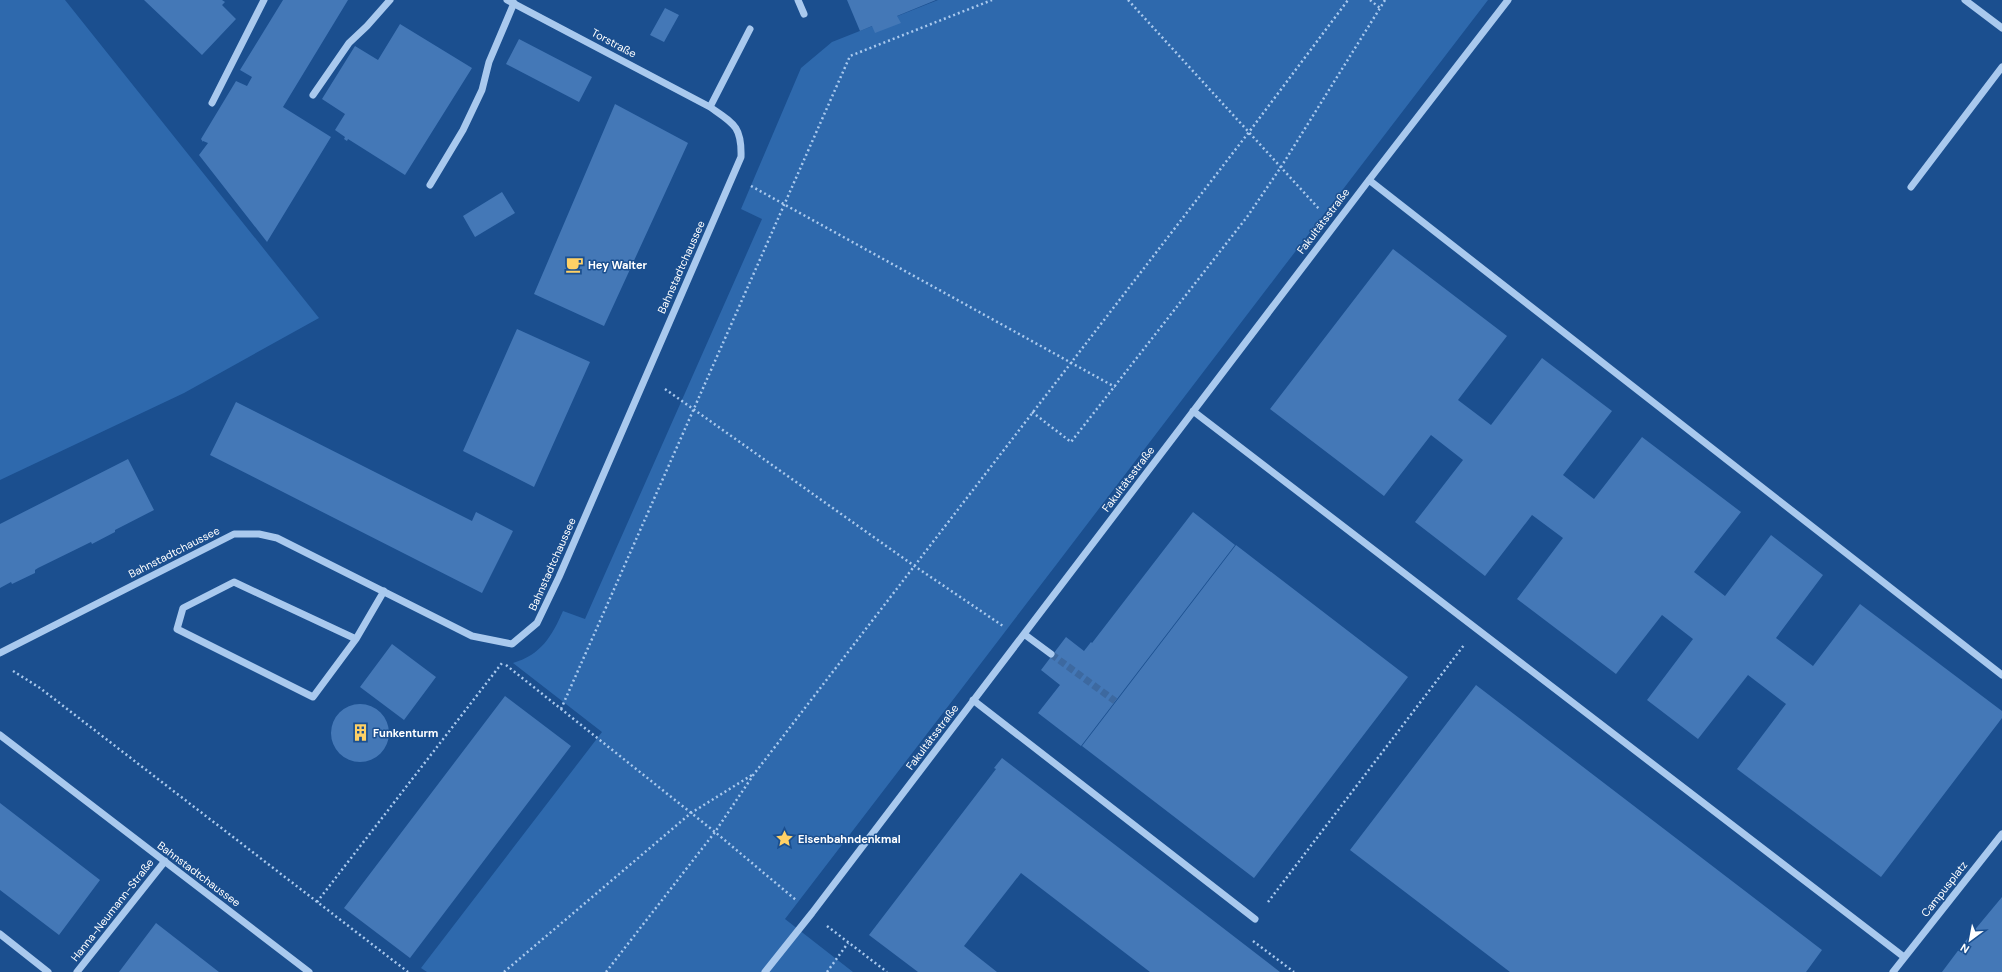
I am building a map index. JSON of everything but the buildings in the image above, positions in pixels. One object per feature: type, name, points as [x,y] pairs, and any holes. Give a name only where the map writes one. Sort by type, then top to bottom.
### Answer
[{"type":"street","points":[[212,103],[264,0]]},
{"type":"street","points":[[313,96],[349,42],[367,26],[390,0]]},
{"type":"street","points":[[798,0],[804,14]]},
{"type":"street","name":"Fakultätsstraße","points":[[765,972],[812,913],[1334,225],[1508,0]]},
{"type":"street","points":[[1965,0],[2002,28]]},
{"type":"street","points":[[430,185],[463,130],[482,90],[489,62],[510,2]]},
{"type":"street","name":"Torstraße","points":[[510,2],[710,106]]},
{"type":"street","points":[[710,106],[750,29]]},
{"type":"street","points":[[1911,187],[2002,67]]},
{"type":"street","name":"Bahnstadtchaussee","points":[[0,653],[234,534],[260,534],[277,538],[472,636],[512,644],[537,623],[559,577],[741,157],[742,139],[732,122],[710,106]]},
{"type":"street","points":[[1369,180],[2002,675]]},
{"type":"street","points":[[1194,411],[1904,957]]},
{"type":"street","points":[[356,639],[234,582],[183,608],[177,629],[314,697],[356,639],[384,591]]},
{"type":"street","points":[[1022,636],[1052,654]]},
{"type":"street","points":[[973,700],[1255,919]]},
{"type":"street","name":"Bahnstadtchaussee","points":[[0,735],[309,972]]},
{"type":"street","name":"Campusplatz","points":[[1894,972],[1904,957],[2002,834]]},
{"type":"street","name":"Hanna-Neumann-Straße","points":[[77,972],[165,861]]},
{"type":"street","points":[[0,934],[48,972]]},
{"type":"path","points":[[561,709],[850,56],[992,0]]},
{"type":"path","points":[[1128,0],[1334,225]]},
{"type":"path","points":[[606,972],[715,832],[754,774],[913,565],[1249,132],[1348,0]]},
{"type":"path","points":[[1370,0],[1380,8]]},
{"type":"path","points":[[1032,412],[1071,442],[1247,217],[1281,166],[1385,0]]},
{"type":"path","points":[[733,176],[1114,387]]},
{"type":"path","points":[[646,375],[913,565],[1022,636]]},
{"type":"path","points":[[1255,919],[1477,629]]},
{"type":"path","points":[[318,902],[502,662],[512,644]]},
{"type":"path","points":[[502,662],[715,832],[848,943],[887,972]]},
{"type":"path","points":[[7,667],[40,688],[408,972]]},
{"type":"path","points":[[504,972],[691,813],[754,774]]},
{"type":"path","points":[[827,972],[848,943]]},
{"type":"shaded area","points":[[0,0],[65,0],[319,318],[184,393],[0,480]]},
{"type":"shaded area","points":[[938,0],[1488,0],[785,919],[853,972],[427,972],[421,968],[602,732],[513,663],[531,655],[538,650],[550,636],[563,611],[585,619],[762,219],[741,209],[801,68],[832,42]]},
{"type":"tunnel","points":[[1051,654],[1115,701]]},
{"type":"place","name":"Hey Walter","points":[[575,265]]},
{"type":"place","name":"Funkenturm","points":[[360,733]]},
{"type":"place","name":"Eisenbahndenkmal","points":[[785,839]]}]
